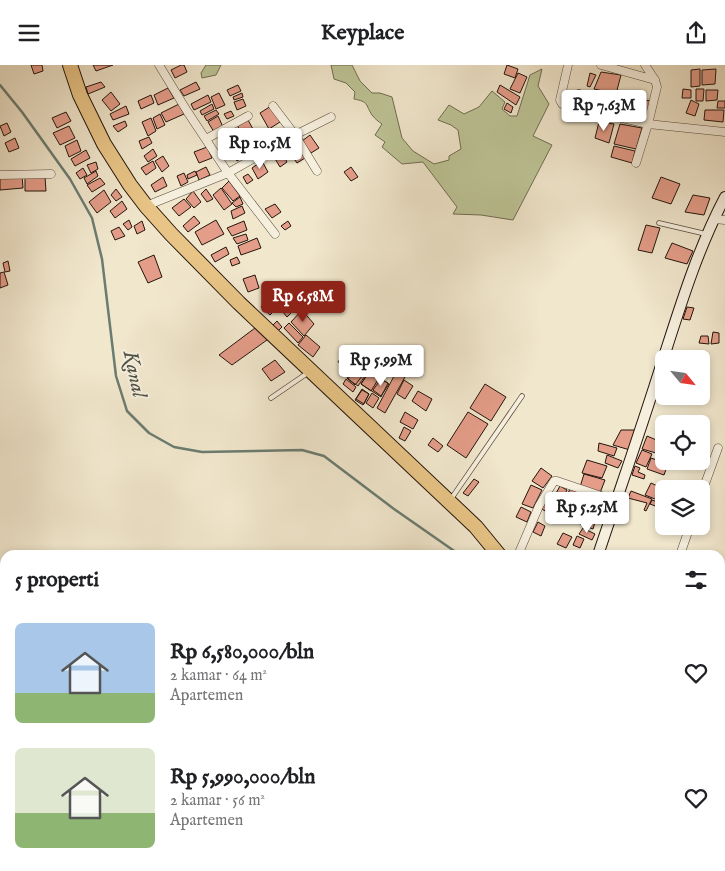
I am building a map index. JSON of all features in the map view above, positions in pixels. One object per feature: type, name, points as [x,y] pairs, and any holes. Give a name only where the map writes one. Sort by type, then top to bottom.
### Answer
[{"type":"highway","points":[[70,65],[80,95],[104,144],[146,206],[239,303],[476,527],[494,550]]},
{"type":"main road","points":[[600,550],[688,281],[706,234],[725,197]]},
{"type":"street","points":[[159,65],[228,173],[275,234]]},
{"type":"street","points":[[568,65],[560,101],[562,104],[648,123],[725,132]]},
{"type":"street","points":[[601,65],[655,80]]},
{"type":"street","points":[[636,163],[657,87],[655,80],[645,65]]},
{"type":"street","points":[[273,106],[295,135],[317,171]]},
{"type":"street","points":[[206,139],[248,116]]},
{"type":"street","points":[[146,206],[228,173],[331,117]]},
{"type":"street","points":[[0,175],[51,174]]},
{"type":"street","points":[[714,219],[725,220]]},
{"type":"street","points":[[706,480],[718,448]]},
{"type":"street","points":[[520,550],[539,506],[554,481],[616,501]]},
{"type":"street","points":[[682,550],[687,535]]},
{"type":"lane","points":[[659,223],[706,234]]},
{"type":"lane","points":[[271,398],[311,371]]},
{"type":"lane","points":[[449,501],[522,396]]},
{"type":"green space","points":[[206,65],[221,65],[216,75],[202,78],[201,73]]},
{"type":"green space","points":[[331,65],[352,65],[360,81],[372,93],[380,93],[392,97],[402,138],[413,151],[434,164],[449,160],[449,156],[461,149],[458,130],[438,120],[449,105],[464,114],[479,107],[492,91],[505,102],[502,109],[510,116],[517,116],[530,75],[542,69],[538,86],[549,104],[533,136],[552,145],[513,220],[481,215],[453,214],[457,207],[423,162],[402,164],[382,147],[385,142],[375,135],[382,124],[373,116],[364,102],[354,99],[355,92],[346,83],[334,79]]},
{"type":"building","points":[[31,65],[42,65],[43,71],[34,74]]},
{"type":"building","points":[[93,65],[113,65],[96,71]]},
{"type":"building","points":[[184,65],[187,72],[175,78],[171,70]]},
{"type":"building","points":[[507,65],[518,69],[515,78],[504,74]]},
{"type":"building","points":[[700,69],[700,86],[691,87],[691,70]]},
{"type":"building","points":[[716,69],[715,84],[702,85],[702,70]]},
{"type":"building","points":[[601,72],[621,75],[616,94],[594,89]]},
{"type":"building","points":[[518,73],[527,77],[520,93],[510,89]]},
{"type":"building","points":[[590,73],[596,75],[590,87],[587,86]]},
{"type":"building","points":[[101,82],[105,87],[88,94],[86,87]]},
{"type":"building","points":[[196,82],[200,89],[184,96],[180,90]]},
{"type":"building","points":[[238,85],[241,91],[230,96],[227,90]]},
{"type":"building","points":[[500,85],[520,97],[516,105],[497,92]]},
{"type":"building","points":[[168,88],[174,98],[158,105],[154,95]]},
{"type":"building","points":[[683,89],[691,90],[691,98],[682,98]]},
{"type":"building","points":[[696,89],[704,89],[703,101],[696,101]]},
{"type":"building","points":[[577,90],[581,90],[580,104],[575,103]]},
{"type":"building","points":[[706,90],[718,90],[717,100],[706,101]]},
{"type":"building","points":[[111,92],[120,104],[111,111],[102,100]]},
{"type":"building","points":[[219,93],[225,105],[216,109],[211,97]]},
{"type":"building","points":[[242,93],[243,97],[234,100],[233,97]]},
{"type":"building","points":[[617,94],[631,96],[626,114],[613,111]]},
{"type":"building","points":[[151,95],[154,103],[141,109],[138,101]]},
{"type":"building","points":[[208,95],[211,102],[194,110],[191,104]]},
{"type":"building","points":[[634,98],[651,101],[647,119],[628,115]]},
{"type":"building","points":[[243,99],[246,106],[237,110],[234,102]]},
{"type":"building","points":[[691,100],[699,104],[695,116],[686,113]]},
{"type":"building","points":[[718,101],[725,101],[725,108],[717,108]]},
{"type":"building","points":[[507,103],[513,107],[511,113],[504,109]]},
{"type":"building","points":[[179,104],[184,114],[166,122],[161,113]]},
{"type":"building","points":[[212,104],[214,109],[202,115],[200,111]]},
{"type":"building","points":[[126,106],[129,114],[113,120],[110,114]]},
{"type":"building","points":[[271,106],[280,122],[269,129],[260,113]]},
{"type":"building","points":[[216,110],[219,114],[207,121],[204,116]]},
{"type":"building","points":[[705,110],[724,110],[723,122],[704,120]]},
{"type":"building","points":[[231,111],[234,116],[227,119],[224,114]]},
{"type":"building","points":[[66,112],[71,121],[57,128],[52,118]]},
{"type":"building","points":[[160,114],[165,125],[157,129],[153,118]]},
{"type":"building","points":[[218,116],[223,127],[214,132],[208,122]]},
{"type":"building","points":[[151,118],[156,131],[148,136],[142,122]]},
{"type":"building","points":[[248,120],[253,129],[242,134],[237,125]]},
{"type":"building","points":[[125,121],[127,126],[118,132],[113,126]]},
{"type":"building","points":[[599,122],[614,124],[609,143],[595,138]]},
{"type":"building","points":[[7,123],[11,132],[4,136],[0,126]]},
{"type":"building","points":[[620,124],[642,128],[636,149],[614,144]]},
{"type":"building","points":[[69,126],[75,138],[60,145],[53,133]]},
{"type":"building","points":[[231,127],[235,136],[223,143],[218,134]]},
{"type":"building","points":[[310,135],[319,148],[311,153],[302,141]]},
{"type":"building","points":[[149,137],[152,143],[142,149],[139,141]]},
{"type":"building","points":[[15,138],[19,148],[9,152],[5,143]]},
{"type":"building","points":[[255,138],[261,149],[248,156],[243,146]]},
{"type":"building","points":[[77,140],[81,151],[69,157],[65,146]]},
{"type":"building","points":[[294,143],[305,158],[297,163],[287,149]]},
{"type":"building","points":[[240,145],[246,155],[237,161],[232,150]]},
{"type":"building","points":[[614,146],[635,151],[632,163],[611,157]]},
{"type":"building","points":[[207,147],[212,158],[199,163],[194,152]]},
{"type":"building","points":[[153,149],[157,156],[148,162],[144,156]]},
{"type":"building","points":[[86,150],[90,158],[75,166],[71,159]]},
{"type":"building","points":[[281,151],[287,162],[280,167],[274,157]]},
{"type":"building","points":[[163,156],[169,166],[162,172],[155,161]]},
{"type":"building","points":[[153,161],[156,168],[146,175],[141,168]]},
{"type":"building","points":[[262,161],[268,172],[258,179],[252,168]]},
{"type":"building","points":[[96,162],[98,169],[91,173],[87,165]]},
{"type":"building","points":[[206,167],[210,175],[199,180],[196,172]]},
{"type":"building","points":[[351,167],[358,177],[351,181],[344,172]]},
{"type":"building","points":[[83,168],[87,175],[80,179],[76,173]]},
{"type":"building","points":[[96,171],[98,176],[87,184],[84,178]]},
{"type":"building","points":[[195,171],[197,175],[188,179],[187,175]]},
{"type":"building","points":[[184,173],[188,182],[181,186],[177,176]]},
{"type":"building","points":[[248,174],[253,180],[247,184],[243,177]]},
{"type":"building","points":[[22,175],[23,188],[0,190],[0,176]]},
{"type":"building","points":[[25,176],[45,177],[46,191],[25,191]]},
{"type":"building","points":[[163,177],[167,186],[155,192],[151,185]]},
{"type":"building","points":[[661,177],[680,184],[671,204],[652,198]]},
{"type":"building","points":[[100,178],[105,184],[92,192],[87,185]]},
{"type":"building","points":[[229,181],[240,196],[233,201],[222,188]]},
{"type":"building","points":[[221,188],[232,204],[224,210],[213,195]]},
{"type":"building","points":[[116,189],[122,197],[116,201],[111,195]]},
{"type":"building","points":[[206,189],[213,199],[207,202],[201,194]]},
{"type":"building","points":[[104,190],[111,202],[97,213],[89,202]]},
{"type":"building","points":[[193,191],[201,202],[194,208],[186,199]]},
{"type":"building","points":[[693,195],[710,198],[704,215],[685,212]]},
{"type":"building","points":[[240,197],[243,204],[236,207],[232,203]]},
{"type":"building","points":[[184,199],[191,207],[179,216],[172,208]]},
{"type":"building","points":[[122,201],[127,209],[115,218],[110,211]]},
{"type":"building","points":[[275,204],[281,212],[272,218],[265,209]]},
{"type":"building","points":[[242,206],[245,213],[233,219],[231,211]]},
{"type":"building","points":[[194,216],[200,223],[188,232],[183,226]]},
{"type":"building","points":[[129,220],[132,227],[128,230],[123,224]]},
{"type":"building","points":[[216,220],[224,234],[202,245],[195,232]]},
{"type":"building","points":[[142,221],[145,230],[137,234],[134,226]]},
{"type":"building","points":[[244,221],[247,230],[232,236],[227,228]]},
{"type":"building","points":[[288,221],[291,226],[285,230],[281,226]]},
{"type":"building","points":[[646,225],[660,228],[652,253],[638,250]]},
{"type":"building","points":[[119,227],[125,236],[115,240],[111,231]]},
{"type":"building","points":[[246,234],[248,240],[237,244],[233,238]]},
{"type":"building","points":[[257,238],[261,248],[241,255],[238,246]]},
{"type":"building","points":[[672,243],[693,251],[687,264],[665,258]]},
{"type":"building","points":[[226,247],[229,254],[215,262],[211,255]]},
{"type":"building","points":[[154,255],[162,277],[148,283],[138,262]]},
{"type":"building","points":[[237,257],[240,263],[232,266],[230,260]]},
{"type":"building","points":[[8,261],[10,271],[5,272],[3,263]]},
{"type":"building","points":[[4,272],[8,285],[0,288],[0,273]]},
{"type":"building","points":[[255,275],[259,288],[248,292],[243,279]]},
{"type":"building","points":[[268,299],[277,308],[270,315],[261,307]]},
{"type":"building","points":[[293,300],[298,306],[287,317],[282,311]]},
{"type":"building","points":[[687,307],[694,308],[690,320],[683,319]]},
{"type":"building","points":[[302,310],[314,324],[304,336],[291,322]]},
{"type":"building","points":[[277,321],[282,327],[278,331],[273,325]]},
{"type":"building","points":[[289,323],[303,337],[298,343],[284,328]]},
{"type":"building","points":[[255,328],[267,340],[232,365],[219,355]]},
{"type":"building","points":[[713,332],[719,333],[719,343],[711,344]]},
{"type":"building","points":[[306,335],[320,347],[313,357],[298,345]]},
{"type":"building","points":[[701,336],[708,336],[709,344],[699,343]]},
{"type":"building","points":[[347,350],[359,358],[349,370],[338,362]]},
{"type":"building","points":[[346,351],[351,355],[343,365],[338,362]]},
{"type":"building","points":[[353,354],[359,360],[350,371],[344,367]]},
{"type":"building","points":[[275,360],[285,372],[271,381],[262,369]]},
{"type":"building","points":[[362,362],[370,367],[365,374],[356,369]]},
{"type":"building","points":[[401,363],[410,368],[385,413],[377,408]]},
{"type":"building","points":[[354,368],[363,375],[355,385],[347,378]]},
{"type":"building","points":[[355,369],[365,376],[358,386],[348,379]]},
{"type":"building","points":[[369,372],[388,383],[381,397],[361,384]]},
{"type":"building","points":[[369,372],[379,378],[371,391],[361,384]]},
{"type":"building","points":[[346,379],[356,387],[353,392],[343,384]]},
{"type":"building","points":[[381,379],[389,384],[381,396],[373,390]]},
{"type":"building","points":[[404,380],[413,386],[405,399],[397,394]]},
{"type":"building","points":[[485,384],[506,397],[491,421],[470,408]]},
{"type":"building","points":[[362,389],[369,394],[363,405],[355,400]]},
{"type":"building","points":[[362,390],[369,394],[364,404],[356,399]]},
{"type":"building","points":[[418,391],[432,399],[426,411],[412,401]]},
{"type":"building","points":[[372,393],[379,398],[373,408],[366,403]]},
{"type":"building","points":[[405,412],[418,420],[413,429],[400,422]]},
{"type":"building","points":[[468,412],[488,424],[466,458],[447,445]]},
{"type":"building","points":[[404,427],[411,431],[405,441],[399,438]]},
{"type":"building","points":[[621,430],[636,430],[630,450],[613,445]]},
{"type":"building","points":[[647,436],[655,439],[655,453],[642,449]]},
{"type":"building","points":[[433,438],[443,446],[438,452],[428,445]]},
{"type":"building","points":[[599,443],[617,448],[614,456],[598,451]]},
{"type":"building","points":[[642,450],[652,454],[646,467],[636,463]]},
{"type":"building","points":[[607,455],[622,461],[618,468],[605,463]]},
{"type":"building","points":[[651,458],[655,459],[655,470],[666,470],[664,475],[647,469]]},
{"type":"building","points":[[587,460],[607,466],[602,478],[582,473]]},
{"type":"building","points":[[635,466],[640,468],[638,472],[645,475],[644,479],[632,475]]},
{"type":"building","points":[[541,468],[552,476],[543,488],[532,481]]},
{"type":"building","points":[[584,474],[605,480],[600,493],[580,487]]},
{"type":"building","points":[[474,479],[479,482],[468,496],[463,493]]},
{"type":"building","points":[[651,483],[655,485],[655,499],[645,495]]},
{"type":"building","points":[[531,485],[542,490],[533,508],[522,504]]},
{"type":"building","points":[[560,486],[567,490],[561,502],[554,497]]},
{"type":"building","points":[[570,489],[582,493],[575,506],[564,501]]},
{"type":"building","points":[[631,491],[652,499],[646,511],[644,510],[647,503],[628,498]]},
{"type":"building","points":[[589,495],[598,498],[595,505],[587,503]]},
{"type":"building","points":[[602,498],[612,502],[609,509],[599,506]]},
{"type":"building","points":[[545,499],[551,502],[547,512],[540,508]]},
{"type":"building","points":[[554,500],[560,504],[556,511],[550,508]]},
{"type":"building","points":[[652,500],[655,501],[655,506],[650,504]]},
{"type":"building","points":[[563,503],[574,507],[569,518],[558,512]]},
{"type":"building","points":[[587,505],[599,509],[595,517],[584,514]]},
{"type":"building","points":[[521,507],[531,512],[527,522],[516,517]]},
{"type":"building","points":[[574,510],[583,513],[579,523],[568,520]]},
{"type":"building","points":[[584,515],[596,519],[593,529],[580,524]]},
{"type":"building","points":[[538,522],[545,526],[541,536],[533,532]]},
{"type":"building","points":[[583,528],[595,534],[592,540],[579,534]]},
{"type":"building","points":[[563,533],[572,537],[566,548],[557,544]]},
{"type":"building","points":[[577,536],[584,539],[580,548],[573,545]]},
{"type":"waterway","name":"Kanal","points":[[0,85],[22,112],[70,179],[92,218],[102,259],[116,376],[127,411],[149,433],[174,447],[202,452],[302,450],[324,456],[394,509],[453,550]]}]
